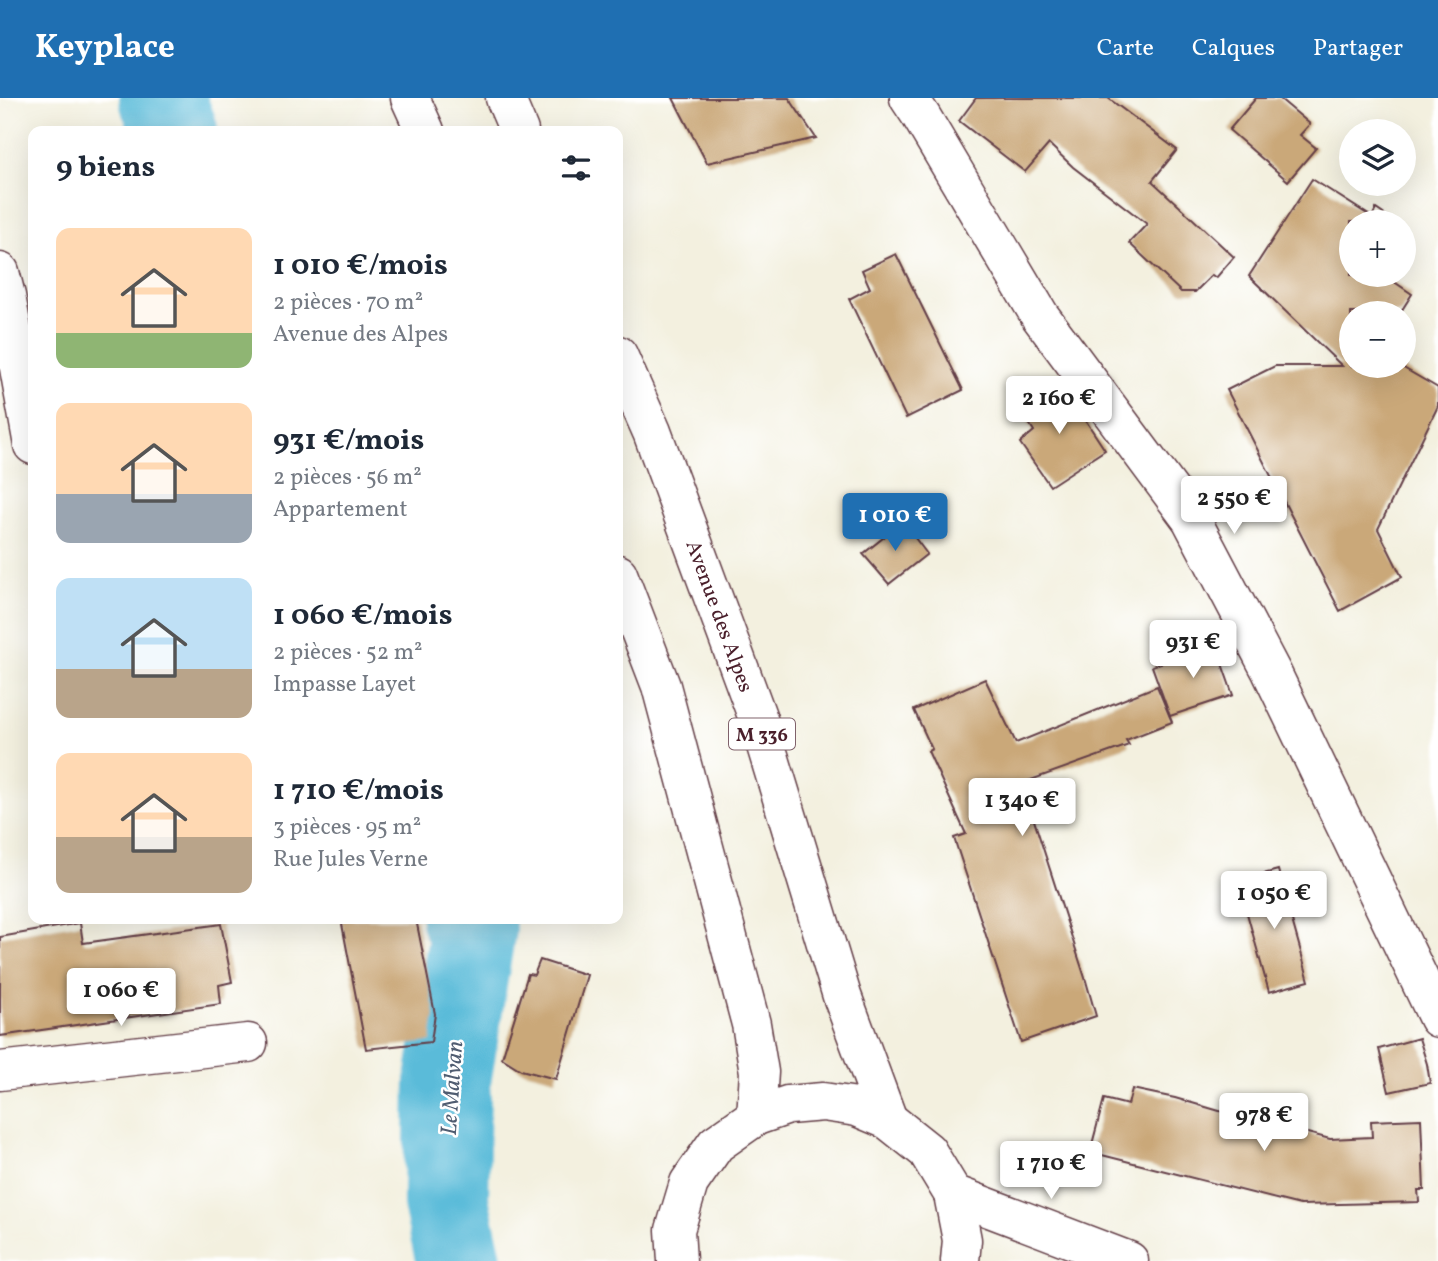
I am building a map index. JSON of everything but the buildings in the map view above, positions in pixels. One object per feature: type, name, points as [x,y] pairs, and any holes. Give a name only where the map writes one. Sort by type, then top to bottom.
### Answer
[{"type":"main road","points":[[410,98],[423,126]]},
{"type":"main road","points":[[505,98],[517,126]]},
{"type":"main road","points":[[922,104],[1040,316],[1191,519],[1271,671],[1438,1018]]},
{"type":"main road","points":[[0,272],[28,417]]},
{"type":"main road","name":"Avenue des Alpes","points":[[623,366],[652,432],[757,716],[842,996],[888,1121]]},
{"type":"main road","points":[[623,587],[661,686],[747,1010],[759,1072],[756,1116]]},
{"type":"main road","points":[[0,1071],[248,1043]]},
{"type":"main road","points":[[677,1261],[675,1230],[689,1184],[716,1144],[756,1116],[788,1105],[823,1102],[857,1107],[888,1121],[927,1152],[953,1194],[962,1240],[960,1261]]},
{"type":"main road","points":[[953,1194],[1129,1261]]},
{"type":"waterway","name":"Le Malvan","points":[[162,98],[173,126]]},
{"type":"waterway","name":"Le Malvan","points":[[459,1261],[446,1202],[448,1081],[473,928],[469,924]]}]
